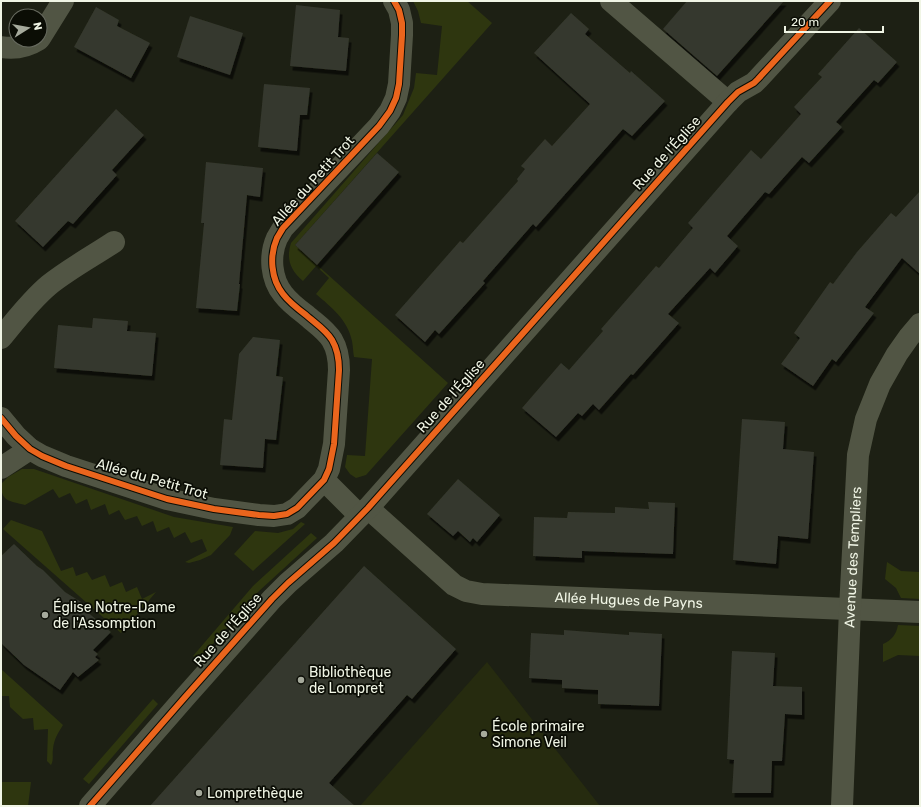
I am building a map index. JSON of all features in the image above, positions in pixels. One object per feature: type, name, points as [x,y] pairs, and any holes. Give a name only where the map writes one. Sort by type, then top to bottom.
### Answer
[{"type":"street","points":[[48,25],[63,1]]},
{"type":"street","name":"Allée du Petit Trot","points":[[1,418],[16,436],[30,449],[42,456],[66,466],[167,499],[202,507],[258,515],[274,516],[287,514],[297,508],[324,480],[329,470],[334,444],[339,360],[334,344],[325,331],[283,294],[276,282],[272,261],[277,238],[283,228],[379,126],[390,111],[396,98],[399,84],[402,35],[402,23],[394,1]]},
{"type":"street","points":[[611,1],[728,102]]},
{"type":"street","name":"Rue de l'Église","points":[[90,806],[272,599],[334,543],[364,512],[728,102],[738,92],[754,83],[830,1]]},
{"type":"street","points":[[1,338],[36,297],[50,285],[114,242]]},
{"type":"street","name":"Avenue des Templiers","points":[[842,806],[858,455],[866,419],[880,384],[897,354],[920,324]]},
{"type":"street","points":[[1,468],[30,449]]},
{"type":"street","points":[[324,480],[364,512]]},
{"type":"street","name":"Allée Hugues de Payns","points":[[364,512],[454,585],[466,591],[482,594],[920,612]]},
{"type":"shaded area","points":[[413,1],[467,1],[492,23],[295,245],[448,383],[366,475],[356,478],[350,474],[345,467],[347,455],[365,456],[372,359],[354,357],[350,333],[343,320],[316,294],[329,278],[316,266],[303,281],[292,268],[289,254],[291,243],[403,115],[414,88],[416,73],[437,75],[442,26],[421,23],[418,11]]},
{"type":"shaded area","points":[[22,469],[34,469],[174,517],[233,527],[230,535],[211,555],[189,563],[185,562],[207,551],[202,539],[191,543],[185,532],[174,538],[169,527],[157,532],[153,521],[142,526],[137,516],[125,520],[119,510],[109,515],[105,504],[91,510],[87,499],[76,504],[70,493],[59,498],[53,489],[25,505],[7,500],[1,490],[1,484],[8,477]]},
{"type":"shaded area","points":[[11,520],[42,531],[61,571],[73,567],[76,576],[87,572],[92,580],[105,575],[110,587],[122,582],[126,592],[137,587],[142,599],[156,592],[121,633],[3,529]]},
{"type":"shaded area","points":[[301,522],[305,524],[253,571],[234,554],[255,531],[278,533],[293,529]]},
{"type":"shaded area","points":[[311,533],[317,538],[258,592],[199,660],[193,656],[253,586]]},
{"type":"shaded area","points":[[887,562],[901,571],[920,572],[920,599],[901,598],[896,588],[885,579]]},
{"type":"shaded area","points":[[898,625],[920,626],[920,656],[898,655],[883,662],[883,644],[893,637]]},
{"type":"shaded area","name":"École primaire Simone Veil","points":[[487,662],[600,806],[360,806]]},
{"type":"shaded area","points":[[1,669],[63,725],[54,742],[51,765],[47,761],[48,729],[34,730],[33,718],[23,719],[10,707],[9,696],[1,696]]},
{"type":"shaded area","points":[[153,699],[158,704],[89,784],[83,779]]},
{"type":"shaded area","points":[[1,782],[31,782],[28,806],[1,806]]},
{"type":"building","points":[[687,1],[784,1],[717,76],[663,29]]},
{"type":"building","points":[[296,5],[340,10],[338,37],[349,38],[346,71],[290,66]]},
{"type":"building","points":[[96,7],[119,20],[117,26],[150,43],[131,78],[74,47]]},
{"type":"building","points":[[571,13],[589,29],[585,34],[665,101],[632,136],[623,129],[536,227],[533,224],[483,281],[485,283],[439,334],[435,330],[425,342],[395,315],[460,241],[463,243],[518,181],[517,179],[525,169],[521,166],[545,139],[552,146],[590,104],[534,53]]},
{"type":"building","points":[[190,16],[243,33],[230,75],[177,57]]},
{"type":"building","points":[[859,28],[897,62],[878,83],[874,80],[836,122],[842,127],[809,163],[802,157],[769,194],[765,192],[727,236],[738,246],[715,273],[710,268],[668,314],[679,323],[633,375],[631,374],[599,410],[593,404],[582,416],[578,413],[556,437],[522,408],[561,363],[569,370],[603,331],[601,329],[656,266],[659,268],[693,228],[688,223],[751,150],[761,159],[801,114],[794,107],[822,77],[818,74]]},
{"type":"building","points":[[264,84],[310,88],[307,115],[300,115],[297,151],[258,147]]},
{"type":"building","points":[[116,109],[144,135],[112,170],[117,175],[73,224],[68,221],[43,247],[15,221]]},
{"type":"building","points":[[377,153],[399,172],[317,265],[295,245]]},
{"type":"building","points":[[206,162],[263,168],[260,197],[247,195],[237,311],[196,308],[204,223],[201,223]]},
{"type":"building","points":[[920,191],[920,274],[902,258],[865,307],[874,313],[836,362],[832,359],[813,386],[781,364],[800,338],[794,333],[830,282],[833,284],[857,252],[891,213],[896,217]]},
{"type":"building","points":[[93,318],[128,321],[127,331],[156,333],[152,376],[54,368],[58,325],[92,328]]},
{"type":"building","points":[[253,337],[280,340],[276,376],[283,377],[276,440],[265,439],[263,468],[220,465],[224,419],[232,420],[239,354]]},
{"type":"building","points":[[742,419],[785,422],[783,449],[814,452],[808,539],[778,536],[776,564],[733,560]]},
{"type":"building","points":[[458,479],[500,515],[477,542],[473,538],[470,542],[458,531],[453,536],[427,514]]},
{"type":"building","points":[[648,502],[675,503],[673,554],[582,551],[582,558],[533,556],[534,517],[567,518],[568,512],[615,513],[615,507],[649,509]]},
{"type":"building","name":"Église Notre-Dame de l'Assomption","points":[[14,544],[65,592],[89,607],[85,610],[111,632],[93,650],[98,654],[95,657],[99,660],[78,677],[73,672],[60,690],[24,665],[1,643],[1,556]]},
{"type":"building","points":[[364,566],[456,649],[412,699],[407,695],[329,783],[355,806],[150,806]]},
{"type":"building","points":[[564,630],[629,635],[629,632],[662,634],[659,706],[598,704],[598,690],[562,688],[562,680],[529,678],[531,633],[564,635]]},
{"type":"building","points":[[732,651],[775,653],[773,686],[802,687],[802,715],[785,714],[782,761],[772,761],[771,793],[732,793],[734,760],[727,759]]},
{"type":"cycle path","points":[[1,418],[16,436],[30,449],[42,456],[66,466],[167,499],[214,509],[259,515],[274,516],[287,514],[297,508],[324,480],[329,469],[334,444],[339,370],[338,355],[336,347],[330,336],[291,303],[279,288],[272,267],[274,245],[283,228],[379,126],[390,111],[396,98],[399,84],[402,35],[402,23],[399,10],[394,1]]},
{"type":"cycle path","points":[[90,806],[272,599],[334,543],[368,508],[728,102],[738,92],[754,83],[830,1]]},
{"type":"place","name":"Église Notre-Dame de l'Assomption","points":[[45,615]]},
{"type":"place","name":"Bibliothèque de Lompret","points":[[301,680]]},
{"type":"place","name":"École primaire Simone Veil","points":[[484,734]]},
{"type":"place","name":"Lomprethèque","points":[[199,793]]}]
